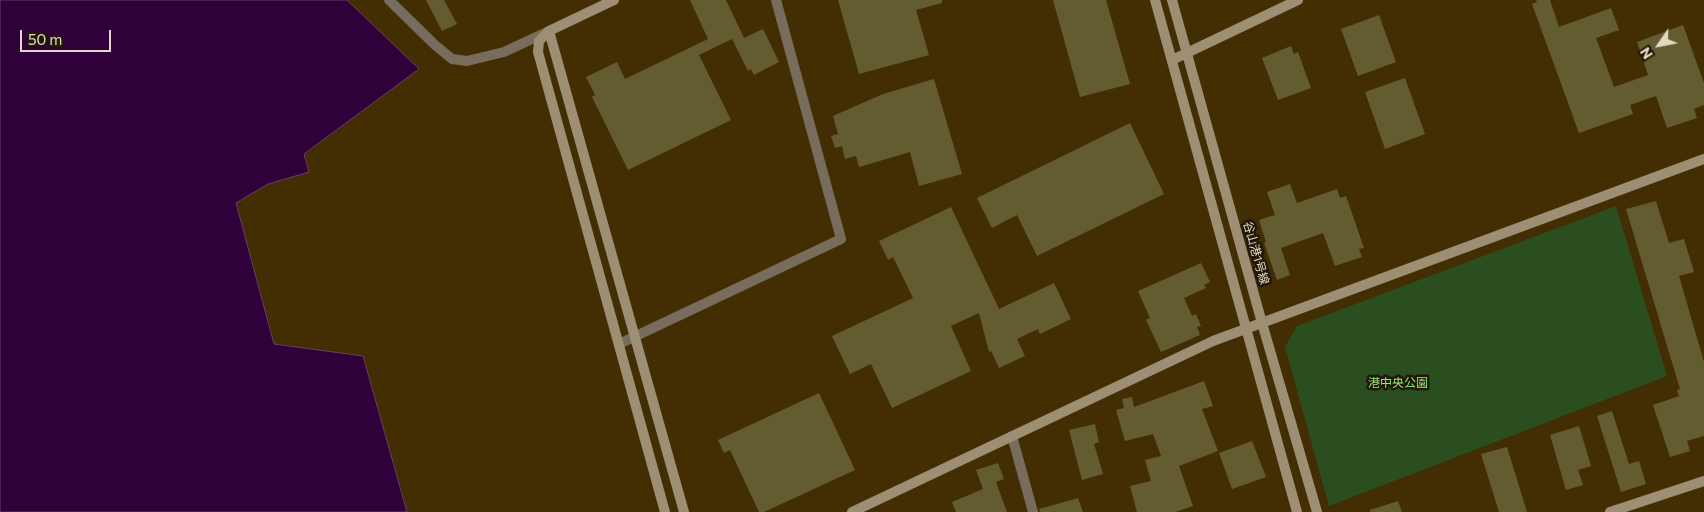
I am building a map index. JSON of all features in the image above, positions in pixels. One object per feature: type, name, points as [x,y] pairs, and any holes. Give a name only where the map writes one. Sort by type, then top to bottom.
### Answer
[{"type":"street","points":[[389,0],[452,59],[467,61],[504,52],[614,0]]},
{"type":"street","points":[[619,344],[842,238],[776,0]]},
{"type":"street","points":[[1155,0],[1297,512]]},
{"type":"street","name":"谷山港1号線","points":[[1172,0],[1317,512]]},
{"type":"street","points":[[1172,60],[1298,0]]},
{"type":"street","points":[[549,31],[684,512]]},
{"type":"street","points":[[549,31],[539,40],[538,52],[540,61],[665,512]]},
{"type":"street","points":[[852,512],[1213,341],[1704,160]]},
{"type":"street","points":[[1012,436],[1033,512]]},
{"type":"street","points":[[1610,512],[1704,481]]},
{"type":"green space","name":"港中央公園","points":[[1616,206],[1667,376],[1329,506],[1285,347],[1297,326]]},
{"type":"shaded area","points":[[0,0],[347,0],[419,69],[304,154],[309,172],[268,184],[236,203],[274,344],[363,356],[407,512],[0,512]]},
{"type":"building","points":[[426,0],[444,0],[457,24],[442,31]]},
{"type":"building","points":[[690,0],[726,0],[744,38],[763,29],[779,62],[754,75],[751,69],[748,71],[732,39],[699,55],[731,120],[628,170],[592,97],[595,95],[586,77],[617,62],[625,79],[708,39]]},
{"type":"building","points":[[838,0],[942,0],[942,3],[916,10],[929,55],[859,74]]},
{"type":"building","points":[[1053,0],[1106,0],[1130,84],[1080,97]]},
{"type":"building","points":[[1536,0],[1550,0],[1559,27],[1611,8],[1619,30],[1596,38],[1614,87],[1648,75],[1637,42],[1683,25],[1704,83],[1704,105],[1694,109],[1697,118],[1667,128],[1656,96],[1630,105],[1633,114],[1579,133],[1532,4],[1537,2]]},
{"type":"building","points":[[1379,15],[1396,62],[1358,76],[1341,29]]},
{"type":"building","points":[[1291,46],[1294,54],[1298,52],[1311,88],[1278,100],[1262,58]]},
{"type":"building","points":[[1405,78],[1425,134],[1385,149],[1365,92]]},
{"type":"building","points":[[934,79],[962,174],[919,186],[910,152],[859,167],[856,156],[845,159],[842,146],[835,148],[831,136],[838,134],[833,116],[883,94]]},
{"type":"building","points":[[1130,123],[1164,194],[1037,256],[1017,215],[992,228],[977,198]]},
{"type":"building","points":[[1290,184],[1297,203],[1337,189],[1340,198],[1346,196],[1364,248],[1359,249],[1362,257],[1335,266],[1323,233],[1281,248],[1290,275],[1277,280],[1264,243],[1266,242],[1259,220],[1275,215],[1267,192]]},
{"type":"building","points":[[1656,201],[1669,243],[1684,239],[1694,272],[1679,276],[1704,362],[1704,436],[1687,441],[1690,451],[1670,457],[1653,405],[1679,396],[1677,390],[1680,389],[1626,209]]},
{"type":"building","points":[[951,207],[999,309],[1054,283],[1071,319],[1040,334],[1038,329],[1017,339],[1025,356],[999,368],[991,351],[989,352],[979,313],[951,326],[971,371],[892,408],[871,364],[850,374],[832,336],[913,298],[893,257],[888,260],[879,241]]},
{"type":"building","points":[[1201,263],[1210,282],[1204,285],[1206,288],[1184,298],[1192,316],[1196,314],[1201,326],[1197,327],[1200,335],[1161,352],[1146,320],[1150,318],[1138,291]]},
{"type":"building","points":[[1204,381],[1213,406],[1202,409],[1218,451],[1179,466],[1193,506],[1175,512],[1137,512],[1130,486],[1151,481],[1145,460],[1161,456],[1153,434],[1125,441],[1116,410],[1124,408],[1122,399],[1132,397],[1134,407]]},
{"type":"building","points":[[819,393],[855,470],[764,512],[759,512],[730,450],[724,453],[718,440]]},
{"type":"building","points":[[1612,411],[1629,464],[1639,461],[1646,484],[1621,492],[1597,416]]},
{"type":"building","points":[[1095,424],[1099,442],[1094,444],[1103,474],[1082,480],[1069,430]]},
{"type":"building","points":[[1579,426],[1591,466],[1578,470],[1583,485],[1566,490],[1550,435]]},
{"type":"building","points":[[1252,441],[1266,477],[1232,489],[1219,453]]},
{"type":"building","points":[[1507,447],[1527,512],[1499,512],[1481,454]]},
{"type":"building","points":[[998,463],[1004,479],[996,482],[1007,512],[956,512],[952,502],[983,489],[976,470]]},
{"type":"building","points":[[1078,498],[1083,512],[1040,512],[1039,509]]},
{"type":"building","points":[[1398,501],[1402,512],[1370,512],[1370,510]]}]
